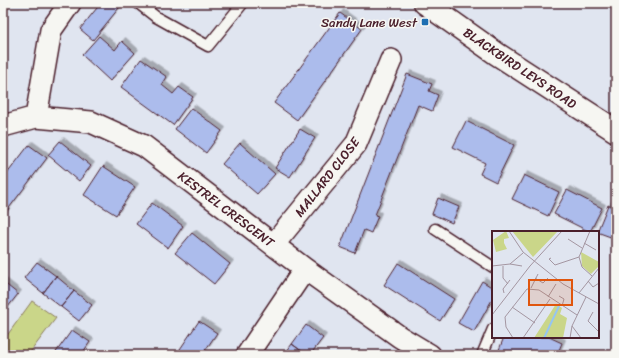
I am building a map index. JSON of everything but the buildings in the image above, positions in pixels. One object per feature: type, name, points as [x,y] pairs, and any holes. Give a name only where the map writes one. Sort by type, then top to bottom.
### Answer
[{"type":"street","points":[[36,117],[51,30],[70,3]]},
{"type":"street","name":"BLACKBIRD LEYS ROAD","points":[[426,3],[498,54],[616,131]]},
{"type":"street","name":"MALLARD CLOSE","points":[[274,244],[356,144],[391,60]]},
{"type":"street","name":"KESTREL CRESCENT","points":[[3,126],[36,117],[91,122],[144,146],[305,269],[400,337],[430,355]]},
{"type":"street","points":[[248,355],[305,269]]},
{"type":"lane","points":[[138,3],[156,17],[208,46],[243,3]]},
{"type":"lane","points":[[435,229],[492,266]]},
{"type":"lane","points":[[482,355],[492,331]]},
{"type":"green space","points":[[32,301],[56,318],[28,355],[3,355],[3,341]]},
{"type":"place","name":"Sandy Lane West","points":[[425,22]]}]
